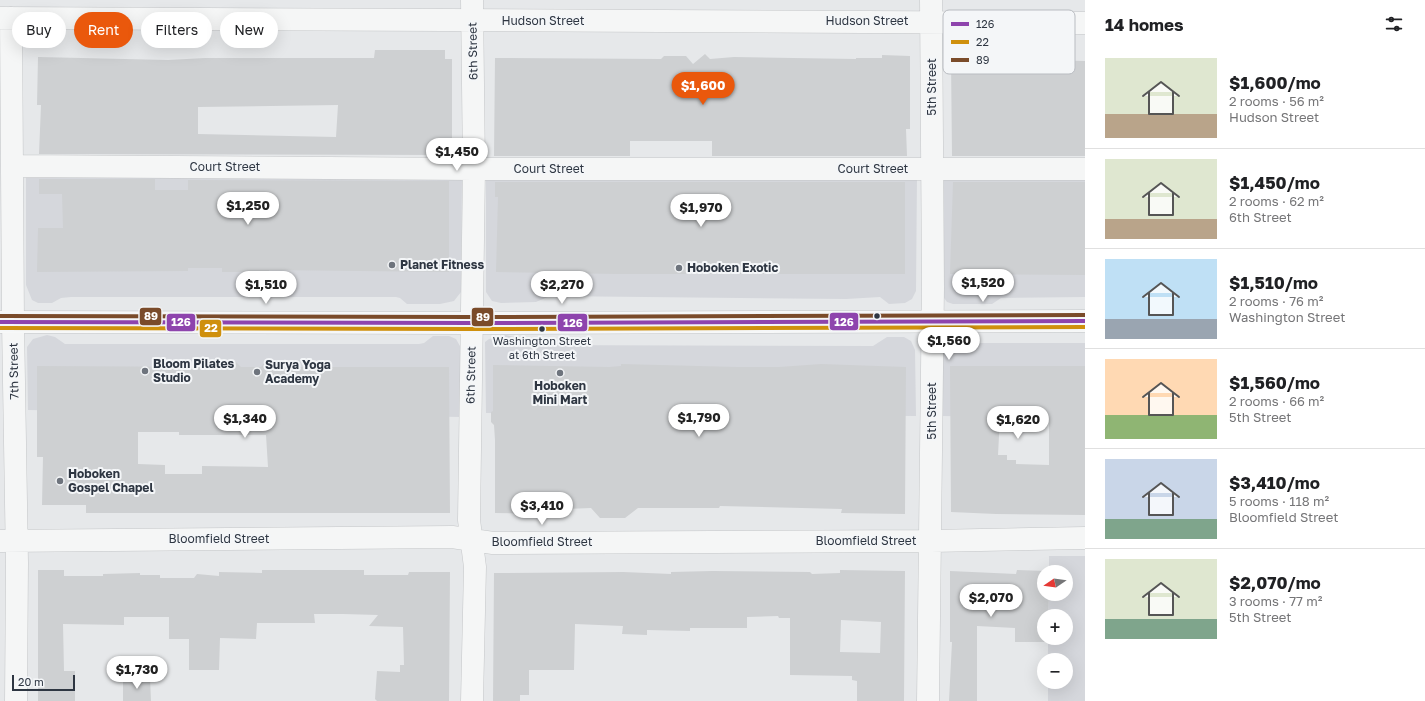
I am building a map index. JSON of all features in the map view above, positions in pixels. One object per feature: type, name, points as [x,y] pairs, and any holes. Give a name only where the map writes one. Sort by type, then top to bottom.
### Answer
[{"type":"main road","points":[[6,322],[472,323],[1085,320]]},
{"type":"street","name":"5th Street","points":[[928,701],[933,320],[931,0]]},
{"type":"street","name":"Hudson Street","points":[[6,18],[472,10],[943,21]]},
{"type":"street","name":"6th Street","points":[[472,10],[474,169],[469,520],[475,567],[472,701]]},
{"type":"street","name":"7th Street","points":[[6,18],[12,166],[6,322],[8,541],[16,701]]},
{"type":"street","name":"Hudson Street","points":[[1075,23],[1085,23]]},
{"type":"street","name":"Court Street","points":[[12,166],[474,169],[1085,169]]},
{"type":"street","name":"Bloomfield Street","points":[[8,541],[444,537],[493,543],[931,541],[1085,538]]},
{"type":"shaded area","points":[[917,176],[916,291],[912,299],[905,303],[889,304],[880,297],[846,299],[550,296],[536,302],[501,303],[492,301],[486,292],[486,177]]},
{"type":"shaded area","points":[[26,177],[462,177],[461,292],[454,301],[440,304],[407,304],[400,298],[396,297],[71,297],[61,298],[52,303],[38,303],[32,300],[26,285]]},
{"type":"shaded area","points":[[940,179],[1085,179],[1085,297],[1001,298],[992,304],[953,304],[947,302],[942,295]]},
{"type":"shaded area","points":[[47,335],[55,337],[65,344],[419,344],[424,343],[433,336],[449,336],[456,339],[461,348],[462,417],[28,410],[27,347],[33,339]]},
{"type":"shaded area","points":[[506,335],[514,337],[524,345],[873,346],[887,337],[904,337],[911,341],[915,350],[916,416],[486,413],[485,342],[489,339]]},
{"type":"shaded area","points":[[950,336],[967,336],[975,342],[981,343],[1085,343],[1085,418],[941,416],[943,341]]},
{"type":"shaded area","points":[[1049,556],[1085,556],[1085,701],[1048,701],[1048,689],[1073,689],[1073,653],[1048,653],[1048,645],[1073,645],[1073,609],[1048,609],[1049,601],[1073,601],[1073,565],[1049,565]]},
{"type":"building","points":[[375,50],[445,50],[445,59],[452,59],[452,155],[39,154],[41,105],[37,105],[38,57],[168,60],[205,58],[374,58]],"holes":[[[338,105],[336,137],[198,134],[198,107]]]},
{"type":"building","points":[[705,54],[710,59],[734,57],[856,59],[882,58],[882,55],[910,56],[910,129],[906,129],[907,156],[712,156],[712,141],[630,141],[630,156],[494,156],[495,58],[661,59],[664,56],[686,56],[693,64]]},
{"type":"building","points":[[1075,61],[1085,61],[1085,156],[952,156],[951,74],[1075,74]]},
{"type":"building","points":[[39,179],[155,179],[155,190],[188,190],[188,180],[449,181],[449,272],[269,270],[269,272],[222,272],[222,268],[188,268],[188,271],[37,272],[38,228],[63,228],[62,194],[39,194]]},
{"type":"building","points":[[495,182],[905,182],[905,274],[617,274],[496,272],[498,197],[495,197]]},
{"type":"building","points":[[953,182],[1085,182],[1085,275],[950,274]]},
{"type":"building","points":[[267,360],[272,367],[449,367],[450,513],[86,513],[86,505],[42,505],[43,457],[37,457],[37,366],[230,367],[235,361],[241,367],[261,367]],"holes":[[[138,432],[179,432],[179,435],[266,435],[268,467],[202,466],[202,474],[165,474],[165,465],[138,464]]]},
{"type":"building","points":[[621,364],[779,367],[821,364],[906,367],[905,514],[841,513],[842,509],[720,506],[719,508],[638,508],[625,518],[600,518],[591,508],[566,509],[567,514],[495,513],[495,440],[494,425],[491,422],[491,412],[493,411],[493,365],[609,367],[621,366]]},
{"type":"building","points":[[950,366],[1085,366],[1085,515],[951,512]],"holes":[[[1000,417],[1049,417],[1049,465],[1016,464],[1016,460],[1007,460],[1007,455],[998,455]]]},
{"type":"building","points":[[38,570],[64,570],[64,576],[103,576],[103,574],[140,573],[140,575],[160,575],[160,578],[194,578],[197,574],[219,576],[219,572],[262,573],[262,570],[364,570],[364,575],[408,575],[409,572],[450,572],[449,701],[377,701],[375,699],[377,671],[400,672],[400,665],[404,665],[403,627],[369,626],[378,615],[314,614],[315,623],[257,623],[256,639],[220,638],[219,670],[189,670],[189,639],[169,639],[169,617],[124,617],[124,625],[63,624],[64,671],[75,671],[75,701],[38,701]]},
{"type":"building","points":[[840,570],[905,571],[904,701],[857,701],[857,681],[852,680],[852,676],[790,675],[790,618],[779,618],[778,616],[747,617],[747,628],[690,628],[690,631],[647,630],[647,635],[622,634],[623,626],[575,624],[574,670],[529,670],[529,695],[520,695],[520,701],[493,701],[494,573],[623,572],[671,574],[671,572],[712,571],[810,572],[812,574],[840,573]],"holes":[[[841,620],[881,622],[880,653],[840,652]]]},
{"type":"building","points":[[1017,570],[1037,571],[1037,601],[1049,601],[1048,609],[1037,609],[1037,642],[1015,642],[1015,628],[977,626],[977,701],[949,701],[952,642],[950,642],[950,571],[1016,574]]},
{"type":"building","points":[[150,678],[151,701],[123,701],[123,679]]},
{"type":"transit line","name":"89","points":[[0,316],[472,317],[1085,315]]},
{"type":"transit line","name":"126","points":[[0,322],[472,323],[1085,321]]},
{"type":"transit line","name":"22","points":[[0,328],[472,329],[1085,327]]},
{"type":"place","name":"Planet Fitness","points":[[392,265]]},
{"type":"place","name":"Hoboken Exotic","points":[[679,268]]},
{"type":"place","name":"Washington Street at 6th Street","points":[[542,329]]},
{"type":"place","name":"Bloom Pilates Studio","points":[[145,371]]},
{"type":"place","name":"Surya Yoga Academy","points":[[257,372]]},
{"type":"place","name":"Hoboken Mini Mart","points":[[560,373]]},
{"type":"place","name":"Hoboken Gospel Chapel","points":[[60,481]]}]
